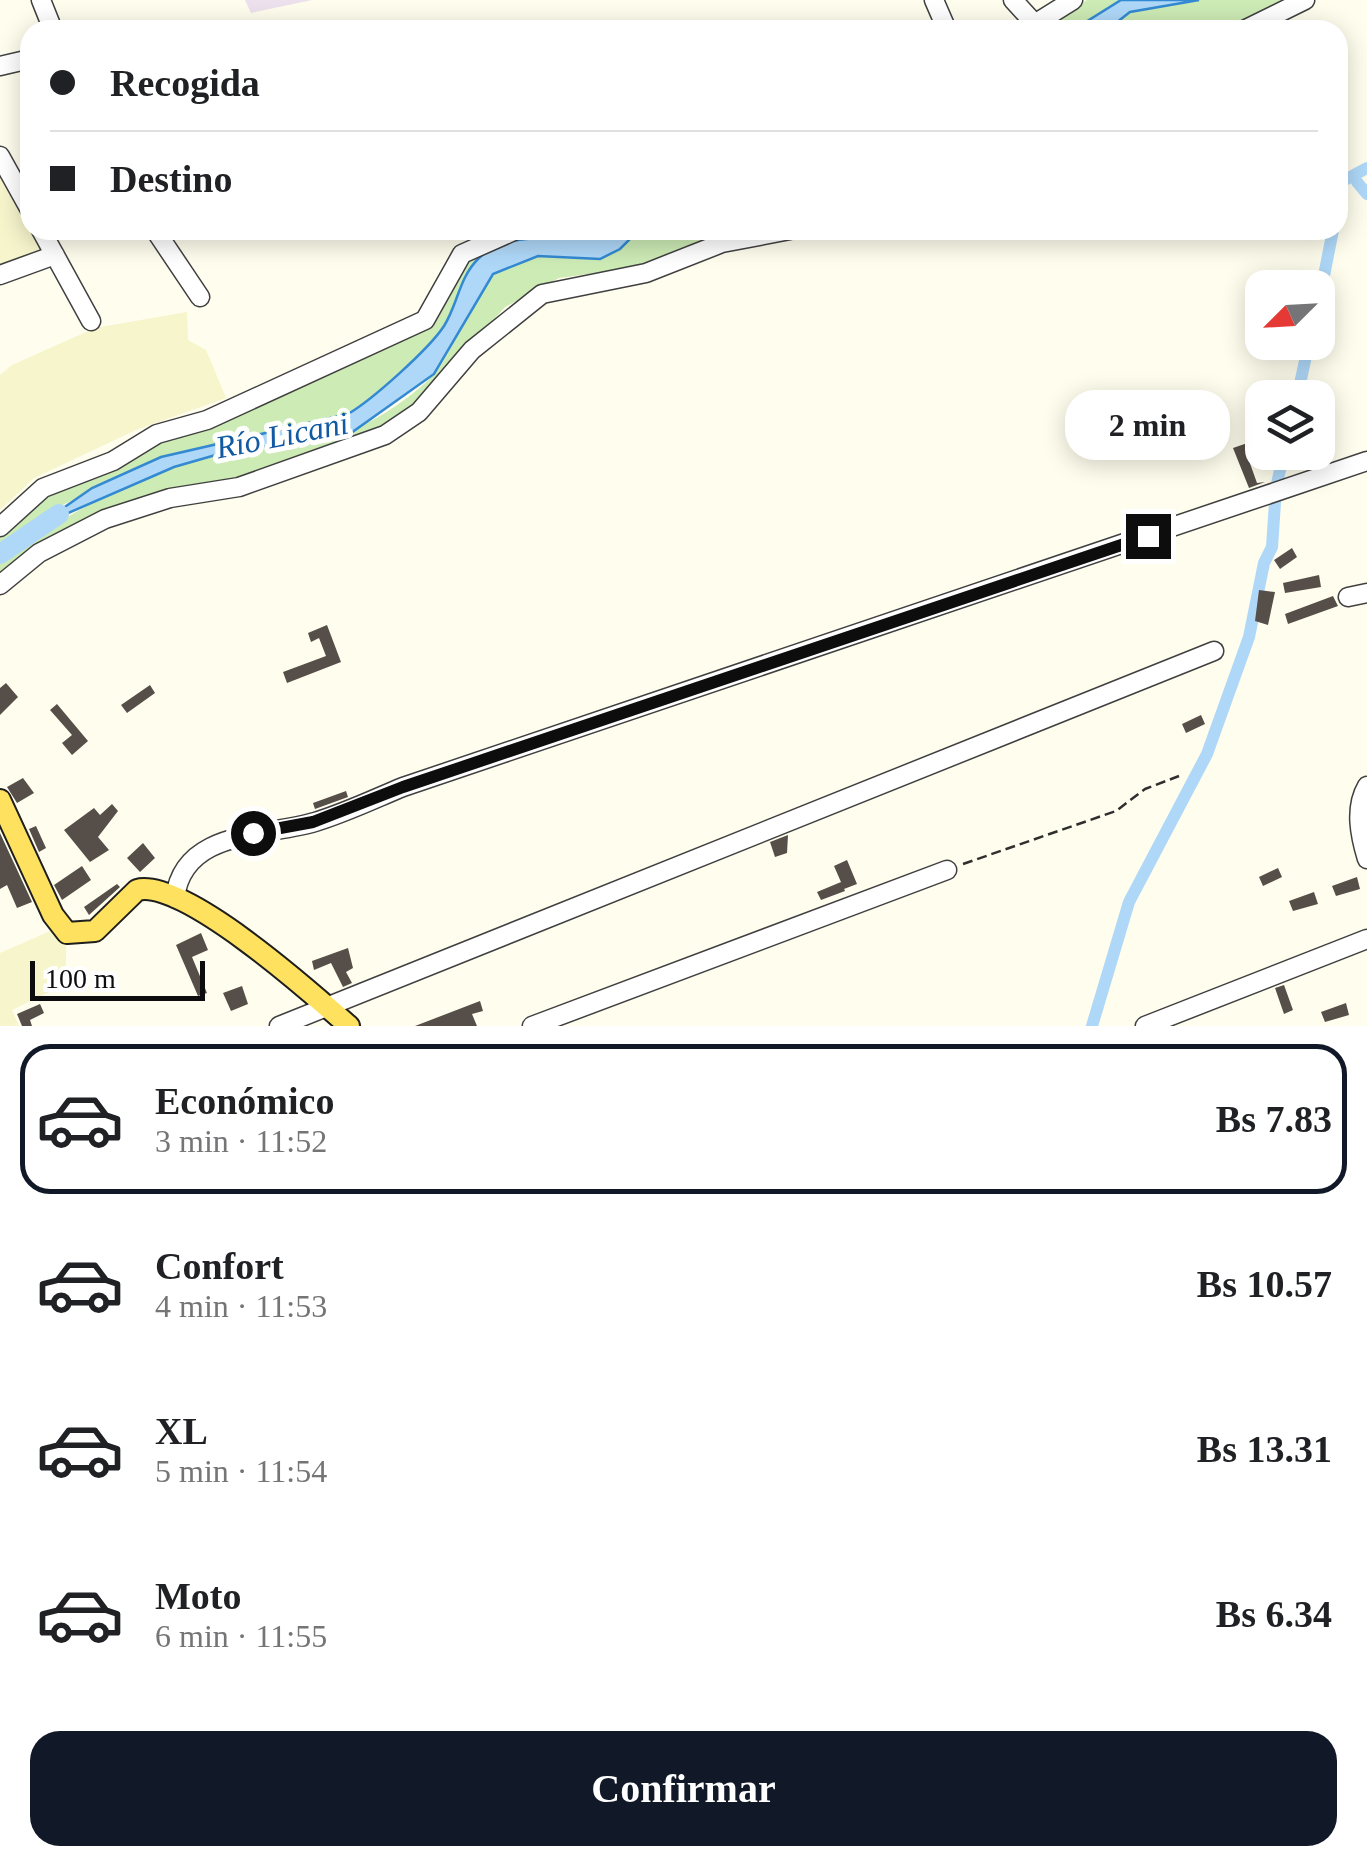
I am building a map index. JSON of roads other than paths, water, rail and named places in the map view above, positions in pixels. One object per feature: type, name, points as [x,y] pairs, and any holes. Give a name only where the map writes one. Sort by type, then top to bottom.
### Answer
[{"type":"main road","points":[[0,800],[53,915],[68,933],[95,930],[137,890],[147,887],[175,898],[260,950],[349,1026]]},
{"type":"street","points":[[1042,20],[1073,0]]},
{"type":"street","points":[[1264,20],[1305,0]]},
{"type":"street","points":[[0,156],[20,192]]},
{"type":"street","points":[[46,240],[91,321]]},
{"type":"street","points":[[162,240],[200,297]]},
{"type":"street","points":[[0,528],[43,488],[113,461],[157,434],[206,420],[425,320],[462,254],[494,240]]},
{"type":"street","points":[[0,585],[39,553],[104,518],[170,498],[239,487],[385,435],[419,412],[472,350],[542,294],[646,273],[741,240]]},
{"type":"street","points":[[0,275],[54,255]]},
{"type":"street","points":[[175,898],[178,877],[197,855],[229,839],[313,822],[1367,462]]},
{"type":"street","points":[[1348,597],[1367,593]]},
{"type":"street","points":[[279,1026],[1214,651]]},
{"type":"street","points":[[1367,786],[1361,796],[1360,836],[1367,859]]},
{"type":"street","points":[[532,1026],[947,870]]},
{"type":"street","points":[[1145,1026],[1367,939]]},
{"type":"water","points":[[1121,0],[1199,0],[1130,12],[1120,20],[1089,20]]},
{"type":"water","name":"Río Licani","points":[[629,240],[600,259],[538,256],[493,274],[434,374],[351,433],[226,452],[174,467],[36,527],[92,488],[161,457],[348,414],[371,398],[437,336],[467,274],[479,258],[507,242]]},
{"type":"waterway","points":[[1348,178],[1367,168]]},
{"type":"waterway","points":[[1357,182],[1367,194]]},
{"type":"waterway","points":[[1325,270],[1331,240]]},
{"type":"waterway","points":[[1301,380],[1305,360]]},
{"type":"waterway","points":[[1266,491],[1276,488],[1280,470]]},
{"type":"waterway","points":[[1092,1026],[1129,902],[1207,754],[1249,637],[1264,563],[1272,547],[1276,488]]},
{"type":"waterway","name":"Río Licani","points":[[0,554],[59,514]]}]
